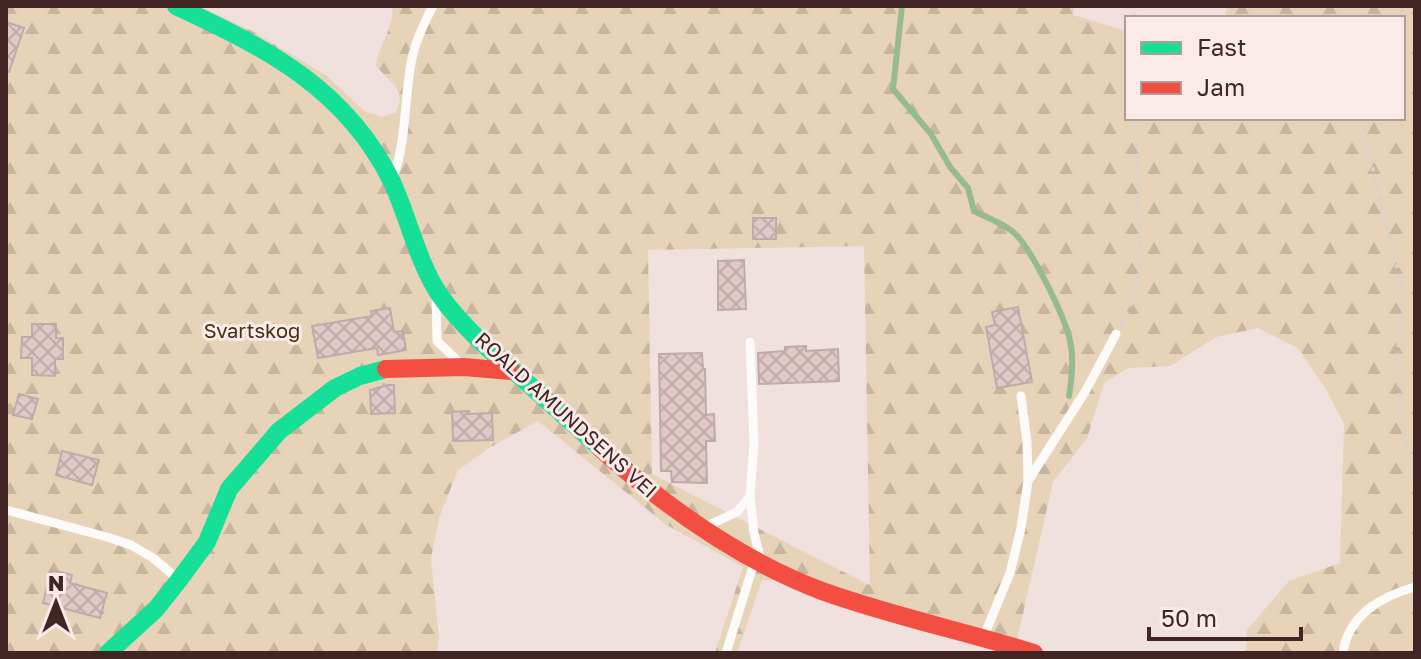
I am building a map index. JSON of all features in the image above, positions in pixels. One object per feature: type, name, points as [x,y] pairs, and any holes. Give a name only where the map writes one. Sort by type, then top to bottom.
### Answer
[{"type":"street","name":"ROALD AMUNDSENS VEI","points":[[176,6],[258,46],[311,81],[356,129],[391,182],[435,288],[465,325],[511,371],[660,498],[758,562],[832,593],[1034,653]]},
{"type":"street","points":[[108,653],[156,609],[179,580],[207,542],[229,489],[279,431],[335,388],[360,376],[386,369],[464,367],[511,371]]},
{"type":"lane","points":[[391,182],[404,135],[413,58],[420,31],[433,6]]},
{"type":"lane","points":[[435,288],[437,341],[464,367]]},
{"type":"lane","points":[[1028,481],[1085,392],[1116,334]]},
{"type":"lane","points":[[726,653],[758,562],[750,496],[754,444],[750,342]]},
{"type":"lane","points":[[984,636],[1010,573],[1021,528],[1028,481],[1021,396]]},
{"type":"lane","points":[[701,527],[730,517],[750,496]]},
{"type":"lane","points":[[6,510],[131,545],[153,558],[179,580]]},
{"type":"lane","points":[[1343,653],[1344,642],[1352,626],[1370,607],[1389,595],[1415,587]]},
{"type":"path","points":[[1116,334],[1134,298],[1140,259],[1136,120]]},
{"type":"path","points":[[1363,120],[1403,292],[1397,360],[1402,425],[1415,475]]},
{"type":"green space","name":"Svartskog","points":[[6,6],[199,6],[252,31],[326,75],[364,111],[381,117],[395,113],[400,99],[396,88],[376,66],[391,22],[392,6],[1074,6],[1073,15],[1125,30],[1125,120],[1405,120],[1405,16],[1225,16],[1227,6],[1415,6],[1415,653],[1246,653],[1247,630],[1289,581],[1340,563],[1344,424],[1327,391],[1298,348],[1258,328],[1216,337],[1170,366],[1128,368],[1104,383],[1087,438],[1053,482],[1014,653],[783,580],[762,580],[737,653],[715,653],[743,567],[665,524],[538,421],[489,448],[458,470],[439,518],[431,559],[439,638],[437,653],[6,653]],"holes":[[[864,246],[869,585],[652,474],[648,250]]]},
{"type":"building","points":[[6,22],[24,28],[9,72],[6,71]]},
{"type":"building","points":[[753,218],[776,218],[776,239],[753,239]]},
{"type":"building","points":[[744,260],[746,309],[718,310],[718,261]]},
{"type":"building","points":[[1018,307],[1032,382],[997,388],[986,327],[995,325],[992,312]]},
{"type":"building","points":[[390,308],[394,332],[403,331],[406,350],[378,355],[377,348],[318,358],[312,326],[372,316],[371,311]]},
{"type":"building","points":[[32,324],[56,324],[56,338],[63,338],[63,359],[55,359],[55,376],[32,375],[32,358],[21,358],[22,337],[32,337]]},
{"type":"building","points":[[806,346],[806,351],[838,349],[839,381],[759,384],[758,353]]},
{"type":"building","points":[[702,353],[706,415],[714,414],[715,441],[706,441],[707,483],[672,482],[671,471],[661,471],[659,354]]},
{"type":"building","points":[[394,385],[395,413],[371,414],[370,390]]},
{"type":"building","points":[[19,394],[38,399],[32,419],[13,415]]},
{"type":"building","points":[[469,411],[469,414],[492,413],[493,440],[453,441],[452,412]]},
{"type":"building","points":[[62,451],[99,460],[92,485],[56,475]]},
{"type":"building","points":[[51,570],[72,575],[70,583],[107,593],[100,618],[43,603]]},
{"type":"waterway","points":[[902,6],[893,89],[931,134],[950,167],[968,188],[974,211],[1012,231],[1037,266],[1070,340],[1072,368],[1069,396]]},
{"type":"traffic: fast","points":[[176,6],[272,55],[327,96],[352,121],[392,182],[425,267],[448,306],[490,350],[601,449]]},
{"type":"traffic: fast","points":[[108,653],[156,609],[179,580],[207,542],[229,489],[279,431],[335,388],[360,376],[386,369]]},
{"type":"traffic: jam","points":[[386,369],[464,367],[511,371]]},
{"type":"traffic: jam","points":[[601,449],[678,511],[762,564],[822,591],[1034,653]]}]
